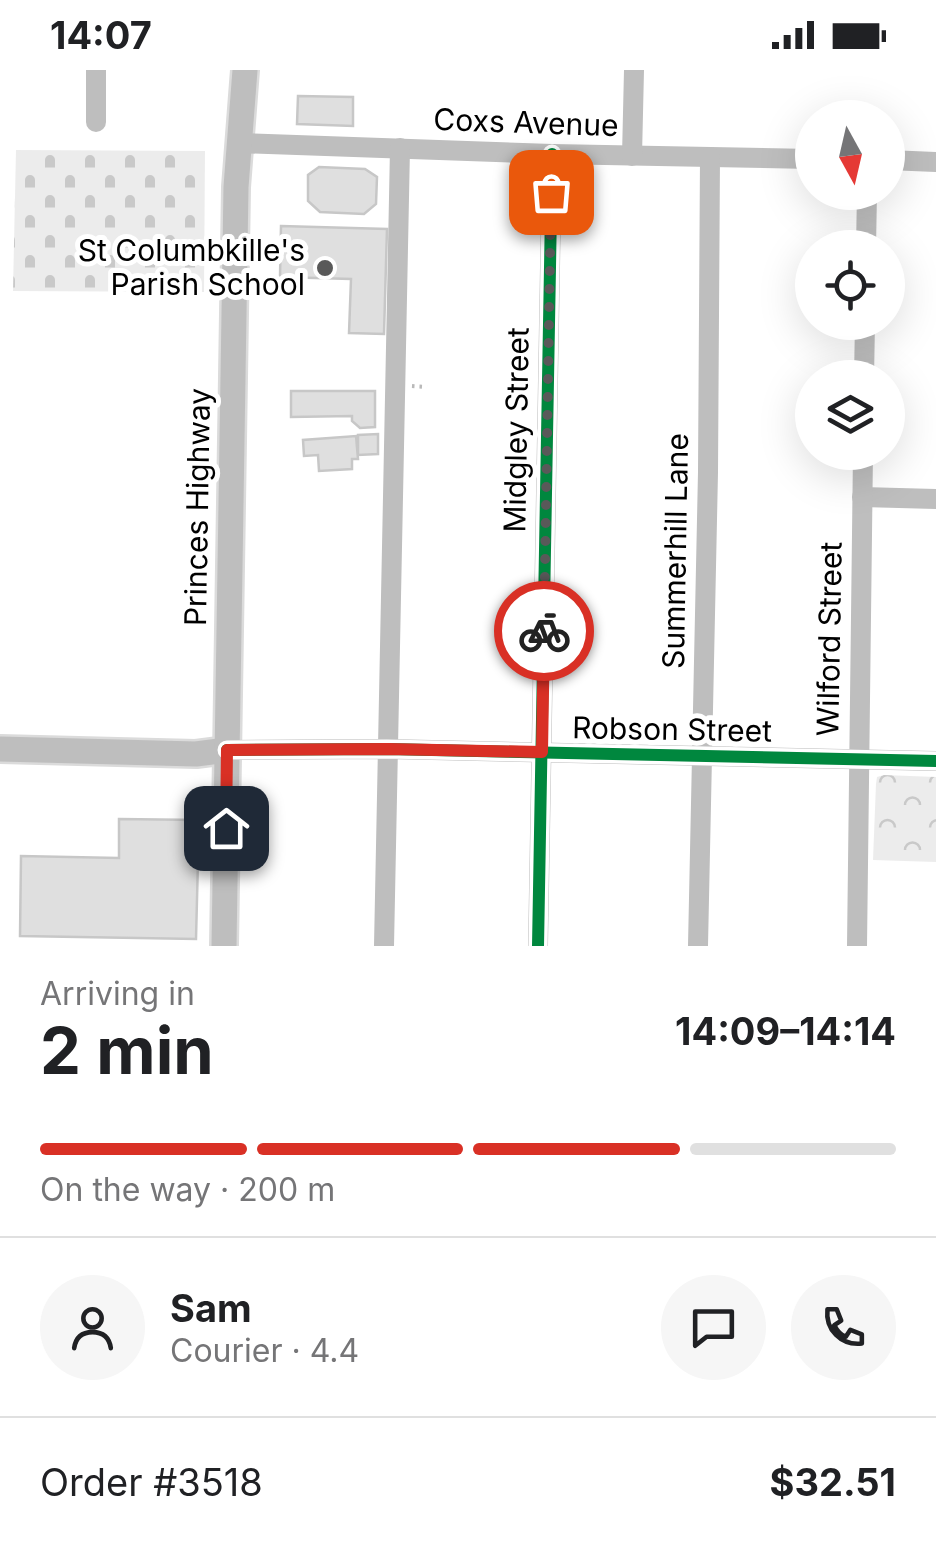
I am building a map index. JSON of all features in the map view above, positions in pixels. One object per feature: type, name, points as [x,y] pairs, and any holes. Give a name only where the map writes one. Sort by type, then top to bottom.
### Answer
[{"type":"main road","name":"Princes Highway","points":[[224,946],[238,144],[245,70]]},
{"type":"main road","points":[[0,750],[196,754],[227,750]]},
{"type":"street","points":[[96,70],[96,122]]},
{"type":"street","points":[[632,156],[634,70]]},
{"type":"street","name":"Coxs Avenue","points":[[238,144],[795,159]]},
{"type":"street","points":[[384,946],[400,148]]},
{"type":"street","name":"Midgley Street","points":[[538,946],[552,154]]},
{"type":"street","name":"Summerhill Lane","points":[[698,946],[710,157]]},
{"type":"street","points":[[905,161],[936,162]]},
{"type":"street","name":"Wilford Street","points":[[857,946],[862,470]]},
{"type":"street","points":[[862,496],[936,498]]},
{"type":"street","name":"Robson Street","points":[[227,750],[388,749],[936,761]]},
{"type":"green space","points":[[16,150],[205,151],[204,292],[13,291]]},
{"type":"green space","points":[[877,777],[936,777],[936,862],[873,860],[876,784]]},
{"type":"building","points":[[298,96],[353,97],[353,126],[297,124]]},
{"type":"building","points":[[319,167],[365,169],[377,177],[376,204],[364,214],[320,212],[308,201],[308,175]]},
{"type":"building","points":[[281,226],[387,229],[384,334],[349,333],[351,279],[280,277]]},
{"type":"building","points":[[291,391],[375,391],[375,427],[360,428],[352,416],[291,417]]},
{"type":"building","points":[[378,434],[378,454],[358,455],[358,435]]},
{"type":"building","points":[[356,436],[358,459],[352,459],[352,469],[319,471],[318,455],[304,456],[303,440]]},
{"type":"building","points":[[119,819],[199,820],[196,939],[20,936],[21,856],[119,858]]},
{"type":"cycle path","points":[[538,946],[552,154]]},
{"type":"cycle path","points":[[227,750],[387,749],[936,761]]},
{"type":"way so far","points":[[544,631],[551,192]]},
{"type":"place","name":"St Columbkille's Parish School","points":[[325,268]]},
{"type":"route","points":[[226,828],[227,750],[542,752],[544,631]]}]
